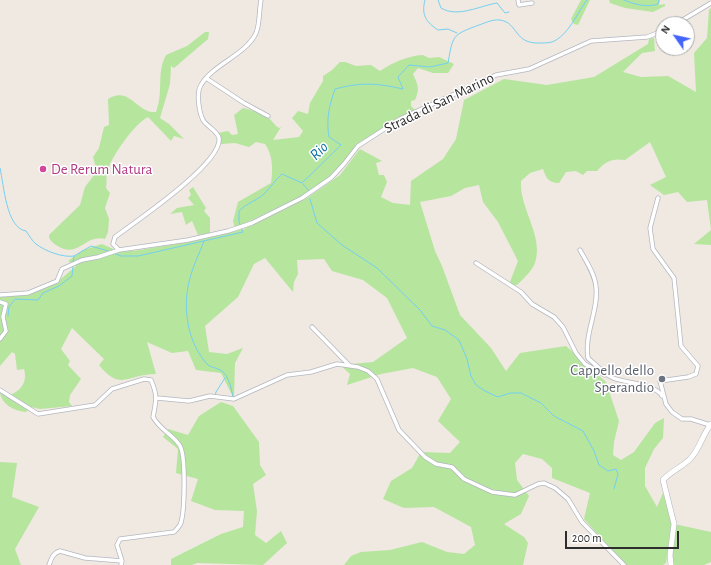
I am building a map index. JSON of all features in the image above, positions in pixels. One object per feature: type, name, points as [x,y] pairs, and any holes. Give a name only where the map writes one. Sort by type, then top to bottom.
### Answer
[{"type":"street","points":[[116,250],[113,244],[115,237],[194,177],[212,156],[218,145],[217,134],[203,120],[199,104],[199,86],[206,78],[250,42],[257,32],[261,0]]},
{"type":"street","points":[[518,0],[519,5],[532,3]]},
{"type":"street","points":[[689,16],[711,3]]},
{"type":"street","name":"Strada di San Marino","points":[[0,295],[28,293],[57,281],[62,269],[68,266],[82,260],[105,255],[116,250],[188,240],[246,225],[302,198],[331,178],[358,146],[400,119],[496,75],[529,68],[591,41],[647,37],[655,34]]},
{"type":"street","points":[[206,78],[244,103],[268,116]]},
{"type":"street","points":[[658,198],[650,228],[653,249],[674,278],[681,346],[698,366],[696,374],[688,377],[660,381],[666,404]]},
{"type":"street","points":[[580,250],[589,266],[596,286],[596,301],[590,322],[588,358],[604,372],[614,378]]},
{"type":"street","points":[[476,263],[521,292],[532,304],[554,316],[563,327],[576,353],[585,364],[599,373],[655,389],[661,393],[672,412],[682,419],[691,419],[711,425],[697,451],[690,460],[670,473],[664,480],[674,524],[670,565]]},
{"type":"street","points":[[0,302],[6,304],[3,317],[6,331],[0,339]]},
{"type":"street","points":[[312,327],[350,366]]},
{"type":"street","points":[[157,398],[189,401],[210,396],[234,399],[287,375],[311,372],[337,364],[368,371],[377,379],[399,430],[425,457],[436,464],[452,467],[456,474],[492,492],[515,495],[538,484],[544,484],[555,488],[568,499],[582,522],[624,565]]},
{"type":"street","points":[[0,390],[38,414],[94,405],[112,389],[144,379],[151,380],[155,386],[157,398],[153,417],[156,424],[180,446],[184,460],[184,498],[180,525],[174,532],[120,539],[116,544],[121,554],[121,563],[85,558],[60,551],[56,552],[49,565]]},
{"type":"green space","points":[[581,0],[590,0],[578,25],[574,24],[571,19]]},
{"type":"green space","points":[[609,0],[660,0],[659,5],[665,4],[665,6],[653,12],[625,8],[610,3]]},
{"type":"green space","points":[[711,8],[711,230],[707,200],[687,202],[678,192],[664,195],[650,185],[666,177],[650,142],[625,160],[616,159],[610,161],[597,171],[587,171],[583,175],[576,171],[566,172],[559,183],[548,179],[543,169],[530,173],[521,181],[521,191],[534,232],[537,253],[534,266],[517,285],[511,285],[510,282],[518,261],[498,222],[483,202],[479,185],[465,188],[451,196],[420,202],[435,251],[460,315],[491,348],[506,371],[520,353],[566,346],[606,382],[619,421],[614,442],[613,455],[621,460],[634,452],[655,423],[664,418],[663,438],[654,449],[645,468],[645,486],[657,507],[663,493],[672,521],[666,563],[663,565],[625,565],[584,519],[590,493],[552,478],[552,468],[542,459],[523,454],[515,463],[517,480],[529,496],[521,514],[504,524],[524,537],[528,543],[523,565],[344,565],[351,556],[361,552],[390,550],[422,542],[447,552],[464,554],[475,545],[471,527],[434,507],[404,508],[383,499],[391,481],[412,468],[421,452],[450,453],[460,442],[438,421],[451,399],[437,377],[413,368],[381,374],[347,385],[350,374],[340,365],[373,362],[407,338],[387,298],[363,280],[332,271],[324,259],[297,260],[298,274],[294,282],[293,292],[265,258],[254,264],[238,297],[205,326],[209,352],[227,354],[243,348],[235,363],[234,399],[221,373],[196,370],[188,351],[172,353],[147,342],[156,374],[125,380],[113,378],[99,365],[104,359],[72,328],[61,349],[70,361],[68,365],[81,379],[70,395],[69,402],[72,406],[40,409],[31,407],[26,412],[9,406],[3,400],[0,392],[7,396],[16,392],[24,383],[25,374],[24,369],[17,370],[15,354],[12,352],[0,366],[0,297],[26,295],[56,283],[76,266],[68,261],[83,250],[102,244],[118,251],[133,251],[194,241],[244,229],[282,208],[307,198],[340,175],[360,149],[382,161],[376,163],[379,175],[384,175],[387,182],[381,197],[393,203],[410,205],[411,181],[443,159],[456,139],[464,100],[504,79],[547,85],[594,77],[648,44],[649,39],[654,38],[655,51],[642,53],[623,72],[641,77],[668,76],[696,92],[694,56],[695,52],[707,38],[709,10]]},
{"type":"green space","points":[[205,32],[209,32],[208,39],[174,68],[171,66],[170,84],[160,118],[169,124],[184,139],[174,136],[171,141],[148,117],[143,120],[124,141],[113,158],[107,172],[106,188],[110,193],[105,208],[109,219],[108,232],[105,239],[98,238],[70,250],[56,245],[50,240],[49,235],[80,205],[85,187],[97,171],[93,157],[99,148],[104,127],[109,125],[108,99],[122,95],[128,97],[144,109],[156,112],[160,97],[161,69],[166,55],[187,46]]},
{"type":"green space","points":[[423,55],[429,58],[439,57],[454,64],[448,73],[433,73],[418,68],[413,74],[417,84],[418,93],[415,100],[411,101],[411,106],[415,110],[398,118],[357,144],[337,171],[303,196],[235,228],[233,221],[238,202],[271,183],[272,168],[270,153],[265,144],[256,142],[249,147],[235,143],[221,144],[218,133],[228,131],[232,135],[238,134],[234,115],[243,108],[264,115],[277,127],[281,127],[273,140],[299,137],[303,131],[292,118],[298,111],[308,114],[310,103],[323,81],[323,76],[340,62],[345,62],[356,66],[371,65],[380,71],[401,60]]},
{"type":"green space","points":[[193,187],[206,208],[204,211],[210,218],[210,233],[198,235],[192,221],[186,225],[182,212],[170,214],[177,208],[194,205],[188,198],[191,195],[189,190]]},
{"type":"green space","points":[[711,230],[711,245],[694,244]]},
{"type":"green space","points":[[221,402],[233,406],[259,442],[260,465],[266,475],[253,484],[257,511],[255,535],[266,543],[281,531],[287,543],[263,565],[197,563],[192,565],[171,565],[171,559],[221,534],[243,527],[244,511],[215,510],[191,501],[198,479],[176,473],[178,449],[163,437],[168,429],[188,435],[199,416]]},
{"type":"green space","points":[[0,462],[17,463],[12,497],[39,507],[15,549],[21,565],[0,565]]},
{"type":"green space","points":[[674,524],[711,532],[711,562],[704,565],[674,565],[670,560]]},
{"type":"waterway","points":[[425,0],[424,14],[430,24],[438,30],[448,29],[457,33]]},
{"type":"waterway","points":[[438,0],[441,8],[448,11],[461,12],[497,3],[505,13],[509,12]]},
{"type":"waterway","name":"Rio","points":[[240,225],[239,211],[267,191],[282,174],[302,183],[341,145],[329,137],[328,131],[329,113],[335,89],[361,84],[385,85],[403,89],[398,77],[409,65],[430,67],[448,63],[451,47],[455,37],[463,31],[492,21],[500,20],[506,22],[520,37],[525,40],[540,43],[552,42],[563,35],[572,24],[587,0]]},
{"type":"waterway","name":"Rio","points":[[624,0],[645,6],[658,4],[659,0]]},
{"type":"waterway","points":[[0,168],[7,205],[14,222],[19,228],[26,231],[32,240],[40,247],[60,255],[74,256]]},
{"type":"waterway","points":[[303,184],[309,191]]},
{"type":"waterway","points":[[310,199],[317,223],[342,245],[377,268],[420,310],[432,326],[445,330],[459,340],[467,359],[471,376],[476,385],[498,397],[510,393],[521,393],[541,403],[554,416],[583,431],[594,451],[599,465],[608,471],[616,469],[618,474],[614,489]]},
{"type":"waterway","name":"Rio","points":[[113,253],[121,256],[138,256],[243,232],[241,228]]},
{"type":"waterway","points":[[204,241],[190,278],[186,300],[188,323],[191,335],[200,355],[208,365],[224,373],[227,377],[233,397]]},
{"type":"waterway","name":"Rio","points":[[73,263],[74,256],[91,246],[108,251]]},
{"type":"waterway","name":"Rio","points":[[8,316],[9,307],[15,299],[38,300],[43,293],[59,286],[72,276],[73,266]]},
{"type":"waterway","points":[[215,396],[225,378]]},
{"type":"place","name":"De Rerum Natura","points":[[43,169]]},
{"type":"place","name":"Cappello dello Sperandio","points":[[662,379]]}]
